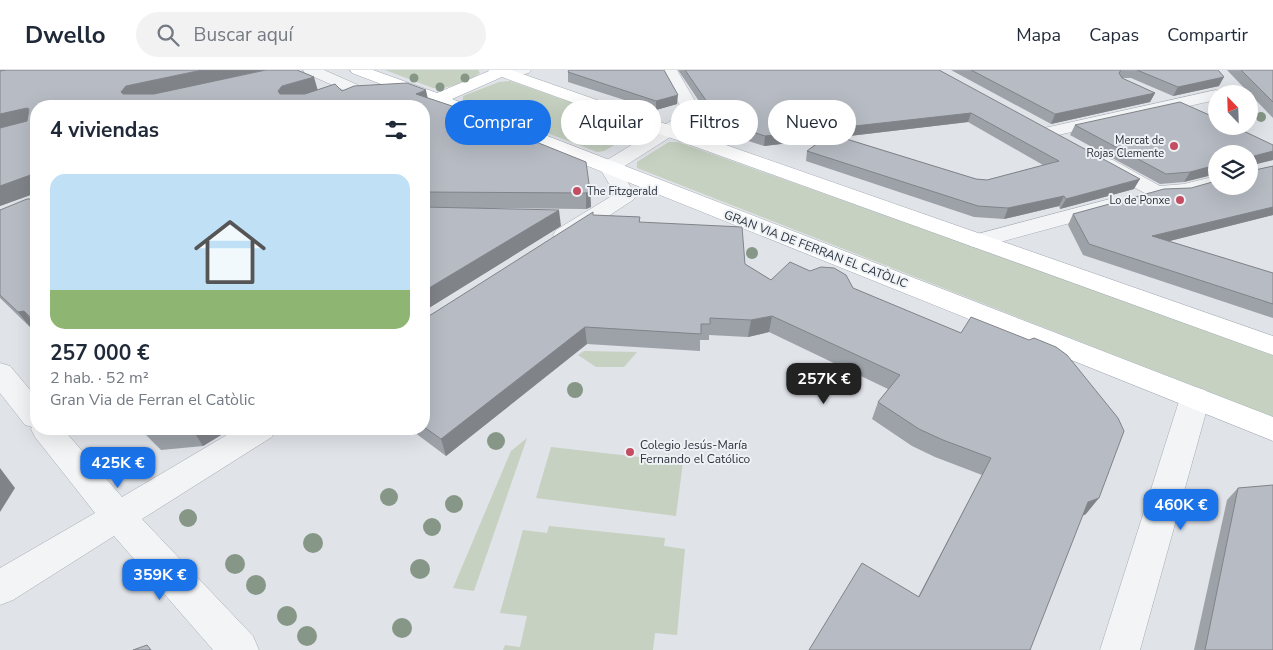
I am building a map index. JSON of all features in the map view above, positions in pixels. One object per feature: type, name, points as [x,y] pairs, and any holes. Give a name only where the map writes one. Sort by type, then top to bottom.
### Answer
[{"type":"main road","name":"GRAN VIA DE FERRAN EL CATÒLIC","points":[[358,70],[437,99],[1273,429]]},
{"type":"main road","points":[[437,99],[499,71],[1273,346]]},
{"type":"street","points":[[303,70],[352,88]]},
{"type":"street","points":[[499,71],[523,70]]},
{"type":"street","points":[[548,245],[626,196],[609,167],[693,113],[670,70]]},
{"type":"street","points":[[326,94],[352,88],[397,84]]},
{"type":"street","points":[[1150,94],[1175,104]]},
{"type":"street","points":[[1049,132],[1208,97]]},
{"type":"street","points":[[1032,123],[1075,146]]},
{"type":"street","points":[[1092,156],[1157,192]]},
{"type":"street","points":[[978,241],[1157,192],[1184,190],[1208,184]]},
{"type":"street","points":[[551,218],[590,218]]},
{"type":"street","points":[[0,373],[30,410]]},
{"type":"street","points":[[1120,650],[1195,398]]},
{"type":"street","points":[[51,435],[118,517],[238,650]]},
{"type":"street","points":[[0,588],[251,435]]},
{"type":"green space","points":[[385,70],[478,70],[480,73],[458,84],[433,88]]},
{"type":"green space","points":[[510,81],[565,100],[561,100],[561,138],[551,134],[551,100],[463,100],[463,96],[499,82]]},
{"type":"green space","points":[[669,142],[671,142],[671,145],[686,145],[1273,353],[1273,417],[637,168],[637,162]]},
{"type":"green space","points":[[579,145],[615,145],[604,151],[597,152]]},
{"type":"green space","points":[[584,351],[637,352],[624,367],[596,367],[578,355]]},
{"type":"green space","points":[[527,438],[474,591],[453,588],[511,451]]},
{"type":"green space","points":[[551,447],[683,462],[676,516],[536,498]]},
{"type":"green space","points":[[549,526],[665,538],[664,546],[685,549],[677,635],[655,633],[653,650],[503,650],[505,645],[520,647],[527,616],[500,613],[523,530],[547,533]]},
{"type":"building","points":[[6,70],[202,70],[126,86],[121,92],[123,94],[154,94],[266,70],[297,70],[314,77],[282,86],[278,91],[280,94],[305,94],[335,84],[342,91],[354,86],[407,83],[426,90],[416,94],[445,104],[445,145],[544,145],[586,162],[590,191],[586,193],[430,192],[430,100],[30,100],[30,175],[0,186],[0,128],[27,121],[29,109],[0,114],[0,71]]},
{"type":"building","points":[[569,70],[664,70],[678,95],[653,100],[568,72]]},
{"type":"building","points":[[685,70],[939,70],[1140,179],[1066,199],[1064,196],[1008,208],[978,206],[807,151],[815,145],[856,145],[856,142],[976,179],[987,180],[1059,161],[971,113],[856,126],[856,100],[768,100],[768,136],[765,136],[758,134],[758,100],[706,100]]},
{"type":"building","points":[[971,70],[1121,70],[1119,73],[1122,78],[1155,93],[1055,114]]},
{"type":"building","points":[[1137,70],[1218,70],[1224,77],[1178,87]]},
{"type":"building","points":[[1241,70],[1273,70],[1273,102],[1258,85]]},
{"type":"building","points":[[1180,102],[1208,114],[1208,135],[1252,135],[1273,145],[1273,151],[1258,155],[1258,145],[1208,145],[1208,167],[1190,172],[1166,174],[1075,125]]},
{"type":"building","points":[[1273,166],[1273,207],[1152,236],[1273,273],[1273,304],[1089,244],[1073,214],[1164,189],[1191,188],[1208,183],[1208,195],[1258,195],[1258,169]]},
{"type":"building","points":[[30,199],[30,317],[24,311],[18,312],[0,295],[0,210]]},
{"type":"building","points":[[430,207],[559,210],[430,287]]},
{"type":"building","points":[[593,212],[593,215],[640,217],[639,222],[742,227],[745,264],[771,280],[790,262],[810,271],[821,267],[834,268],[846,275],[853,288],[961,333],[971,317],[1029,340],[1034,338],[1056,347],[1067,355],[1118,418],[1124,431],[1099,498],[1088,502],[1030,650],[809,650],[862,563],[919,597],[991,458],[919,429],[878,402],[900,375],[772,316],[751,320],[710,318],[710,324],[701,324],[701,334],[585,327],[441,439],[430,431],[430,315]]},
{"type":"building","points":[[1273,485],[1273,650],[1205,650],[1238,488]]},
{"type":"building","points":[[147,645],[151,650],[133,650]]},
{"type":"place","name":"Mercat de Rojas Clemente","points":[[1174,146]]},
{"type":"place","name":"The Fitzgerald","points":[[577,191]]},
{"type":"place","name":"Lo de Ponxe","points":[[1180,200]]},
{"type":"place","name":"Colegio Jesús-María Fernando el Católico","points":[[630,452]]}]
